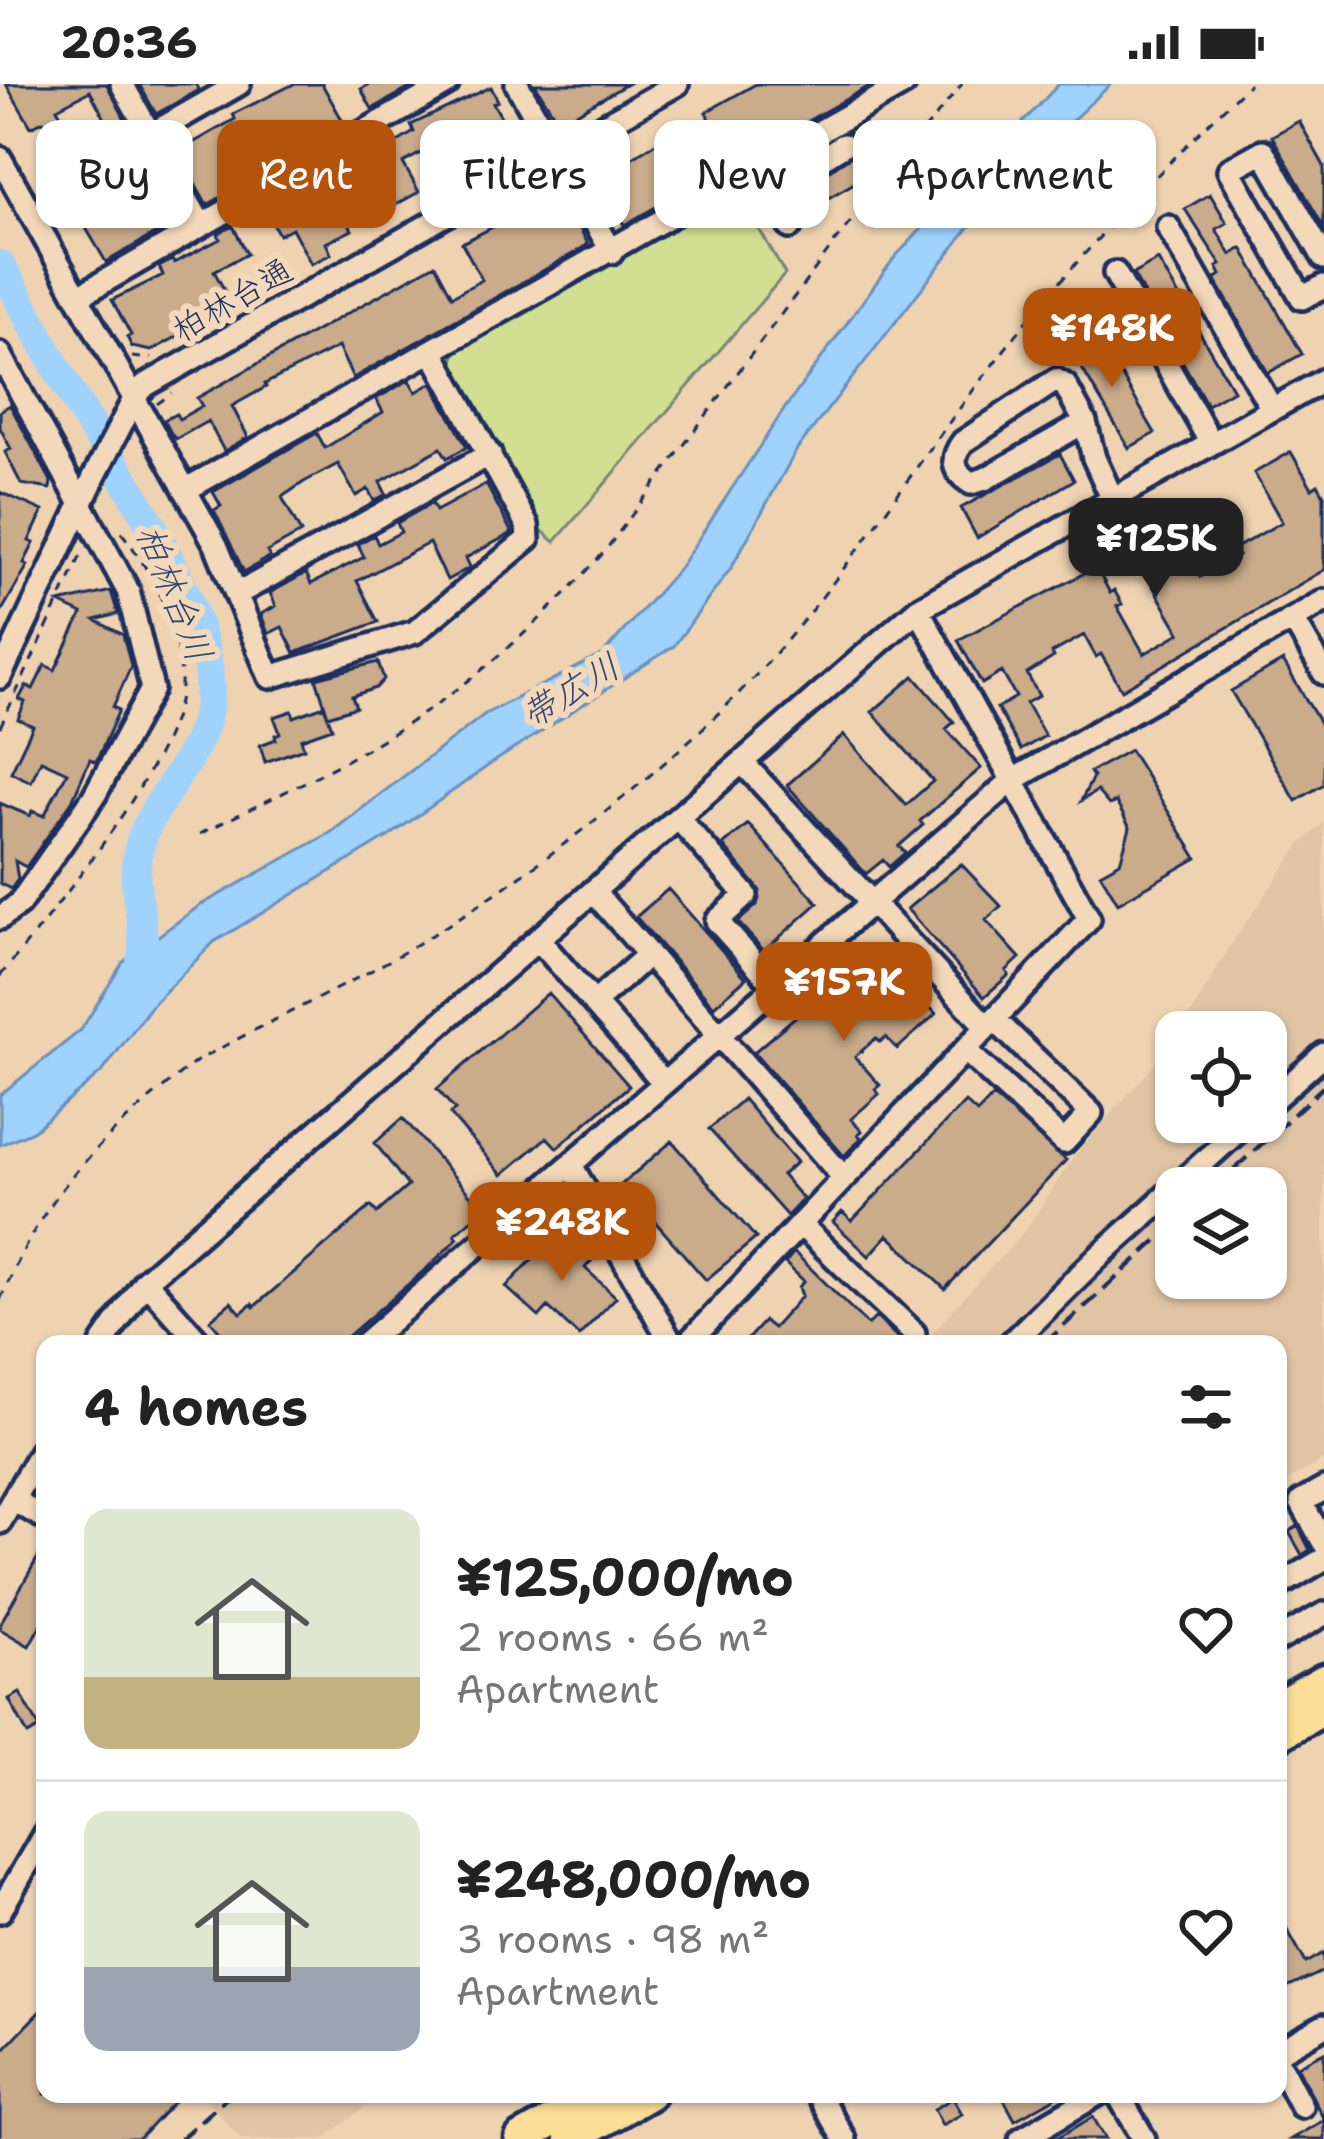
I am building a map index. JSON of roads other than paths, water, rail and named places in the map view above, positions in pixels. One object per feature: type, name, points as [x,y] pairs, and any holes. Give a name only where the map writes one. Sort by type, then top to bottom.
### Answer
[{"type":"highway","points":[[1287,1701],[1324,1680]]},
{"type":"highway","points":[[1287,1730],[1324,1709]]},
{"type":"highway","points":[[570,2133],[594,2103]]},
{"type":"highway","points":[[521,2139],[570,2133],[631,2103]]},
{"type":"street","points":[[122,84],[142,120]]},
{"type":"street","points":[[176,120],[239,84]]},
{"type":"street","points":[[79,296],[446,84]]},
{"type":"street","points":[[517,84],[537,120]]},
{"type":"street","name":"柏林台通","points":[[614,120],[677,84]]},
{"type":"street","points":[[829,128],[904,84]]},
{"type":"street","points":[[829,154],[843,145]]},
{"type":"street","points":[[1322,291],[1302,298],[1229,170],[1263,151],[1324,258]]},
{"type":"street","points":[[0,158],[185,490],[237,594],[270,677],[415,632],[528,538],[527,525],[433,353]]},
{"type":"street","points":[[193,211],[201,225]]},
{"type":"street","points":[[1168,226],[1272,409]]},
{"type":"street","name":"柏林台通","points":[[135,398],[146,385],[423,228]]},
{"type":"street","points":[[598,228],[612,252]]},
{"type":"street","points":[[185,490],[654,228]]},
{"type":"street","points":[[1115,273],[1211,443]]},
{"type":"street","points":[[0,354],[7,381],[128,591],[152,689],[93,798],[19,904],[0,918]]},
{"type":"street","points":[[1084,422],[985,479],[971,483],[954,464],[954,454],[963,442],[1056,380],[1065,385],[1084,422],[1113,500]]},
{"type":"street","points":[[108,1335],[145,1281],[918,609],[1324,380]]},
{"type":"street","points":[[0,677],[135,398]]},
{"type":"street","points":[[237,594],[490,454]]},
{"type":"street","points":[[374,1335],[1013,780],[1324,601]]},
{"type":"street","points":[[695,1335],[1089,919],[918,609]]},
{"type":"street","points":[[1293,619],[1324,673]]},
{"type":"street","points":[[742,762],[990,1023],[1091,1113],[1064,1142],[965,1050]]},
{"type":"street","points":[[678,818],[746,895],[717,921],[776,987]]},
{"type":"street","points":[[593,891],[844,1178]]},
{"type":"street","points":[[538,939],[664,1084]]},
{"type":"street","points":[[594,1004],[648,956]]},
{"type":"street","points":[[1287,1087],[1324,1054]]},
{"type":"street","points":[[1019,1335],[1225,1143]]},
{"type":"street","points":[[571,1165],[667,1335]]},
{"type":"street","points":[[800,1224],[914,1333]]},
{"type":"street","points":[[145,1281],[193,1335]]},
{"type":"street","points":[[0,1522],[36,1460]]},
{"type":"street","points":[[1324,1490],[1301,1502],[1324,1544]]},
{"type":"street","points":[[13,1500],[36,1513]]},
{"type":"street","points":[[1287,1581],[1324,1559]]},
{"type":"street","points":[[1287,1635],[1324,1614]]},
{"type":"street","points":[[0,1911],[36,1849]]},
{"type":"street","points":[[1287,2060],[1324,2026]]},
{"type":"street","points":[[1287,2079],[1301,2106]]},
{"type":"street","points":[[822,2103],[835,2136]]},
{"type":"street","points":[[1021,2139],[1083,2103]]},
{"type":"street","points":[[1123,2103],[1144,2139]]},
{"type":"water","points":[[1059,84],[1111,84],[1073,120],[1025,120]]},
{"type":"water","name":"帯広川","points":[[922,228],[969,228],[797,449],[731,568],[674,646],[492,763],[391,835],[214,942],[152,1005],[103,1071],[33,1131],[0,1145],[0,1095],[81,1030],[123,962],[199,906],[330,833],[485,714],[603,654],[680,567],[785,408],[895,257]]},
{"type":"waterway","name":"柏林台川","points":[[0,265],[164,548],[201,636],[209,677],[201,733],[152,817],[138,852],[136,886],[143,949],[134,985]]},
{"type":"railway","points":[[1237,1167],[1324,1086]]},
{"type":"railway","points":[[1054,1335],[1155,1242]]},
{"type":"railway","points":[[180,2139],[221,2103]]}]
